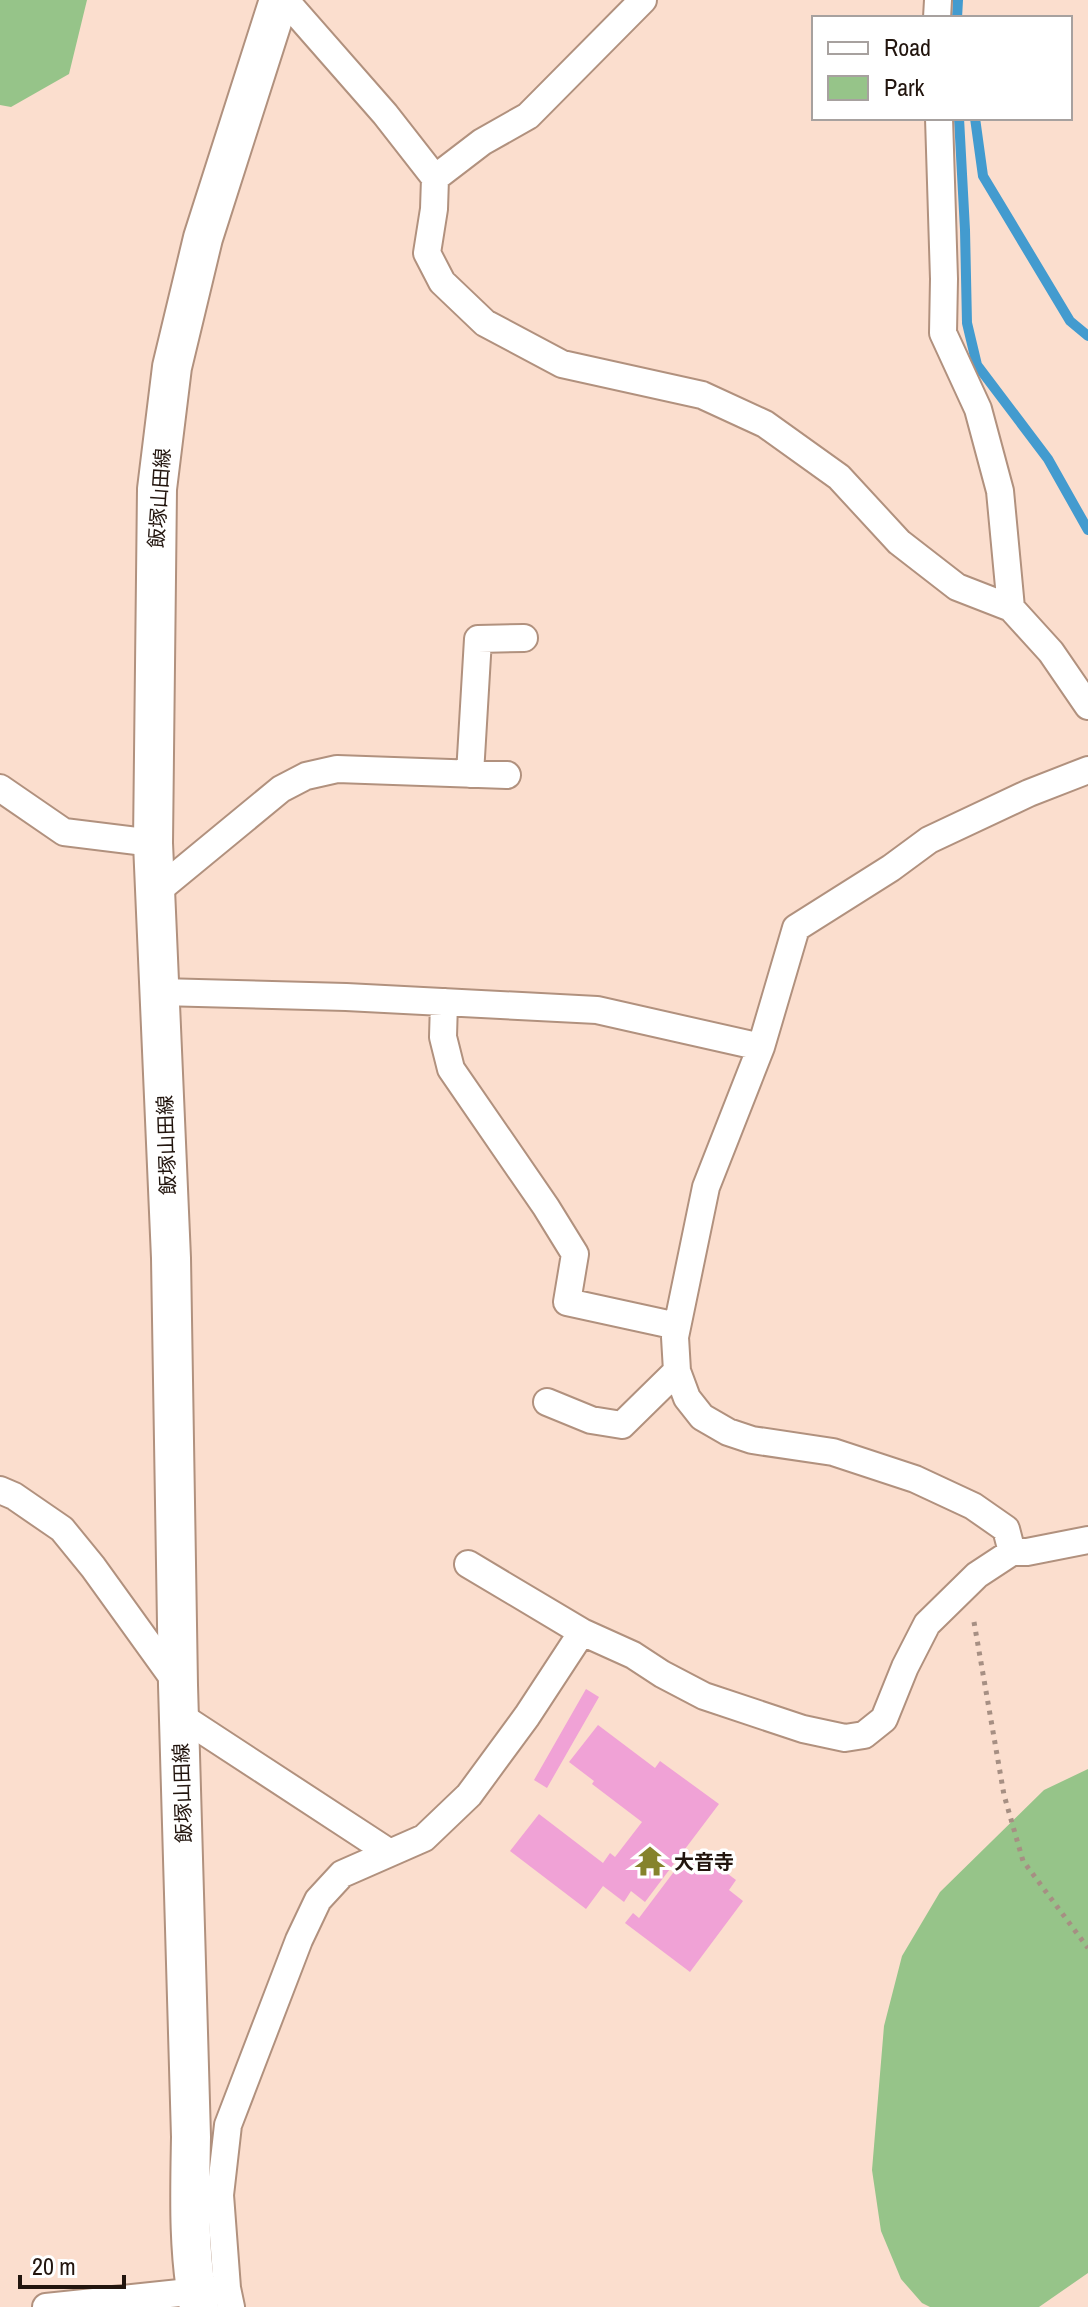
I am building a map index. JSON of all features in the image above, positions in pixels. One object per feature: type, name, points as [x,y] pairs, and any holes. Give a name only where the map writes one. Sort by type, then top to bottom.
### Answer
[{"type":"main road","name":"飯塚山田線","points":[[213,2298],[190,2207],[191,2137],[171,1258],[153,843],[157,489],[172,367],[203,238],[282,0]]},
{"type":"street","points":[[282,0],[385,114],[435,178],[427,253],[442,282],[485,323],[562,364],[702,395],[765,424],[839,477],[899,542],[957,587],[1011,608],[1051,652],[1088,706]]},
{"type":"street","points":[[435,178],[482,142],[528,116],[643,0]]},
{"type":"street","points":[[939,120],[943,333],[978,409],[1000,491],[1011,608]]},
{"type":"street","points":[[470,774],[478,639],[524,638]]},
{"type":"street","points":[[156,892],[281,789],[306,776],[337,769],[507,775]]},
{"type":"street","points":[[1012,1552],[1006,1529],[973,1506],[915,1479],[833,1452],[752,1440],[728,1432],[702,1417],[687,1398],[677,1371],[675,1337],[706,1187],[761,1047],[796,928],[929,840],[1029,793],[1088,770]]},
{"type":"street","points":[[0,788],[64,832],[153,843]]},
{"type":"street","points":[[160,992],[346,997],[597,1010],[761,1047]]},
{"type":"street","points":[[444,1002],[443,1037],[451,1069],[575,1254],[567,1302],[677,1326]]},
{"type":"street","points":[[547,1402],[591,1420],[622,1425],[677,1371]]},
{"type":"street","points":[[0,1490],[62,1529],[93,1567],[179,1700],[390,1853]]},
{"type":"street","points":[[468,1564],[582,1632],[633,1655],[704,1696],[803,1729],[845,1738],[864,1735],[884,1719],[927,1624],[977,1575],[1012,1552],[1088,1540]]},
{"type":"street","points":[[46,2307],[213,2298],[228,2125],[299,1940],[318,1900],[342,1874],[424,1838],[469,1795],[527,1716],[582,1632]]},
{"type":"path","points":[[967,1585],[1004,1795],[1023,1861],[1088,1948]]},
{"type":"green space","points":[[0,0],[87,0],[69,74],[11,107],[0,105]]},
{"type":"green space","points":[[1088,1769],[1088,2273],[1039,2307],[930,2307],[922,2303],[901,2279],[881,2231],[872,2170],[884,2026],[902,1956],[940,1892],[1044,1790]]},
{"type":"building","points":[[586,1689],[599,1697],[547,1788],[534,1780]]},
{"type":"building","points":[[598,1725],[655,1768],[660,1761],[719,1804],[645,1902],[631,1891],[624,1902],[603,1886],[586,1909],[510,1851],[539,1814],[603,1863],[610,1853],[615,1857],[642,1822],[569,1762]]},
{"type":"building","points":[[685,1857],[701,1869],[708,1859],[736,1880],[729,1890],[743,1901],[690,1972],[625,1923],[633,1913],[639,1918]]},
{"type":"waterway","points":[[957,16],[958,0]]},
{"type":"waterway","points":[[959,120],[967,323],[977,365],[1048,459],[1088,530]]},
{"type":"waterway","points":[[975,120],[983,176],[1070,321],[1088,336]]},
{"type":"place","name":"大音寺","points":[[650,1861]]}]
